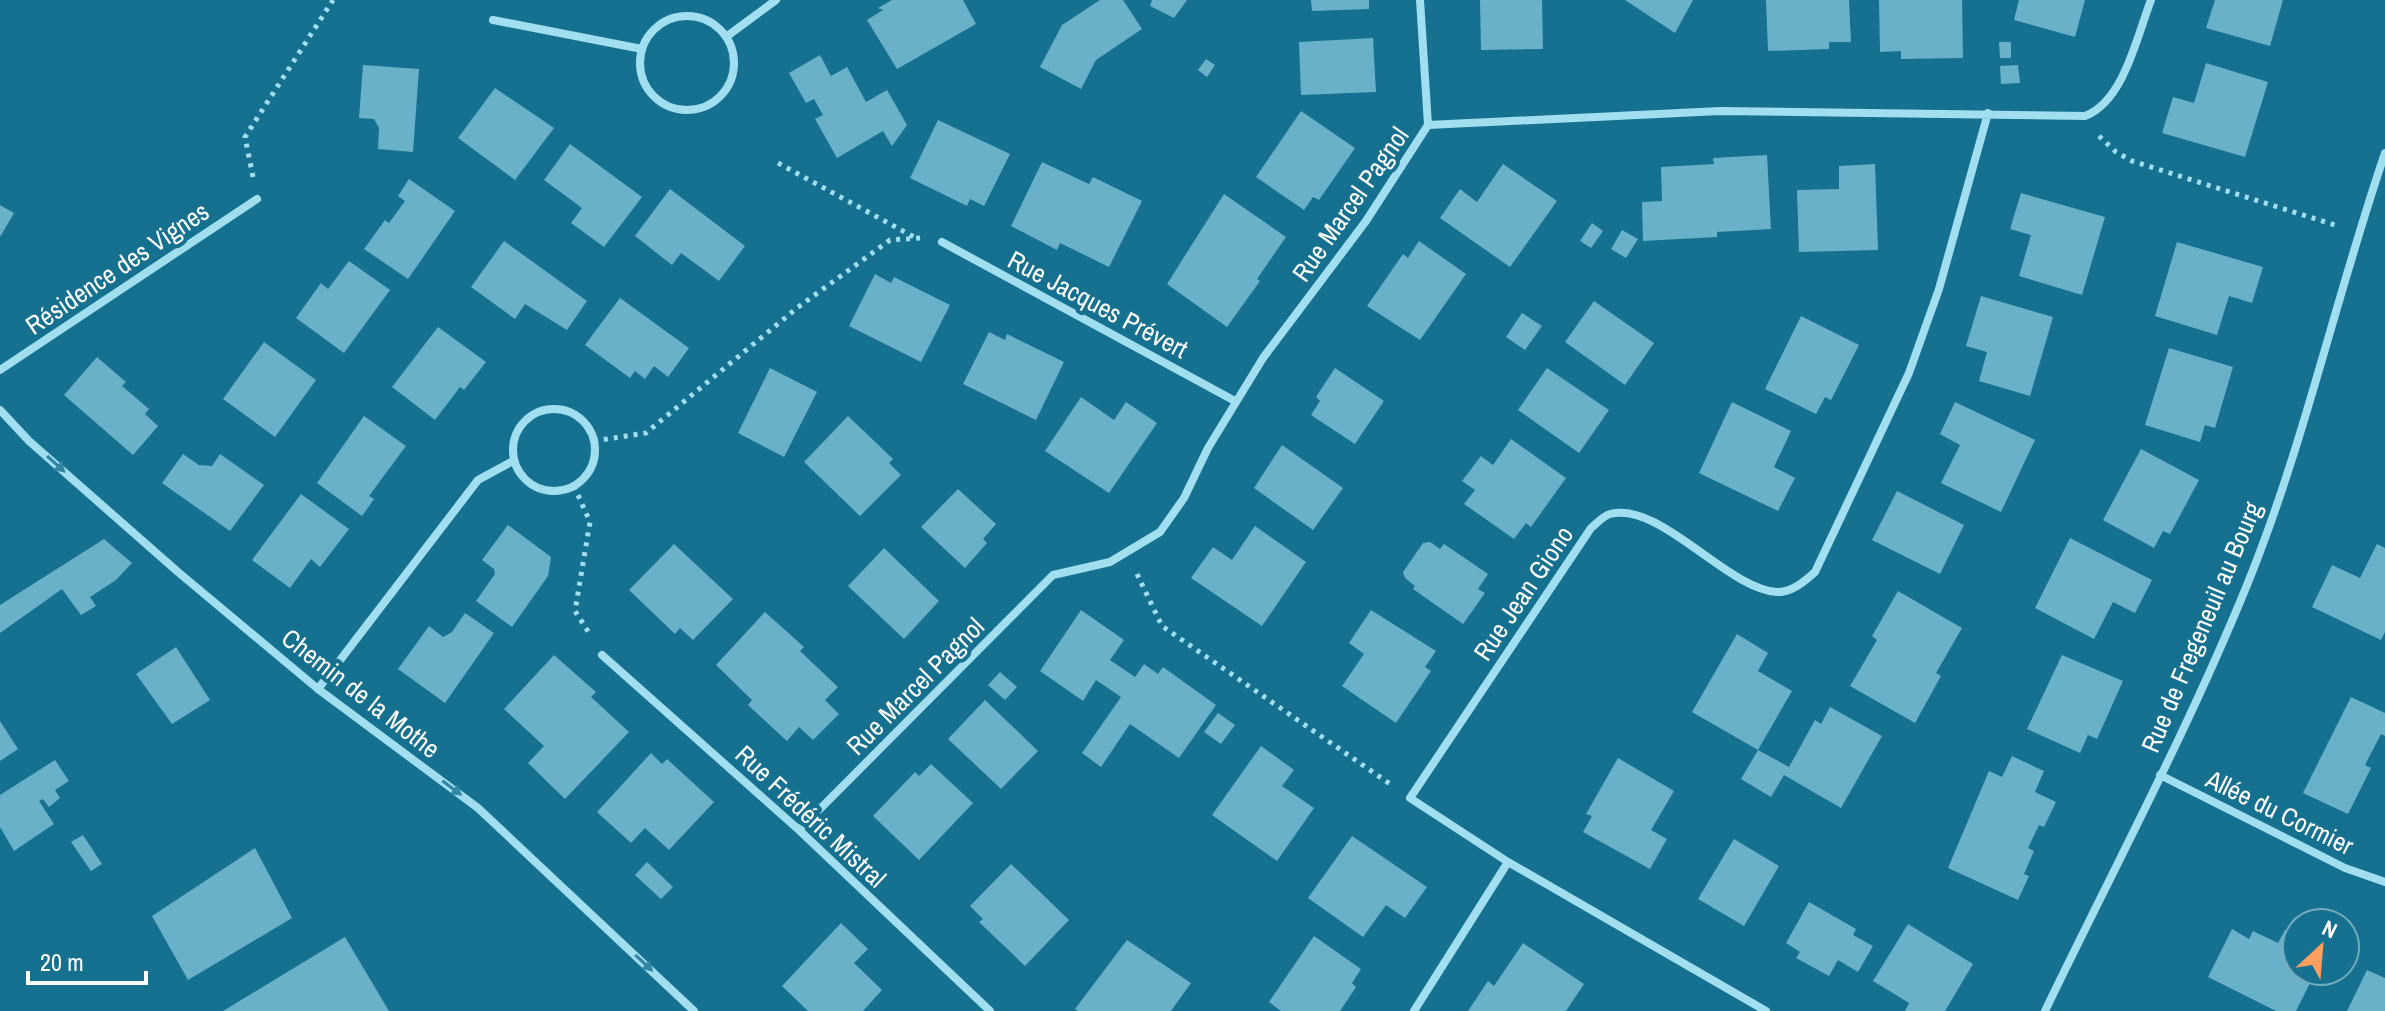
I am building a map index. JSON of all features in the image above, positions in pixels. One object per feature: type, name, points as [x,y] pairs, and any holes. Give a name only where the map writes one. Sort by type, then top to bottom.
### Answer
[{"type":"street","points":[[726,37],[776,0]]},
{"type":"street","points":[[1420,0],[1428,125]]},
{"type":"street","points":[[2085,116],[2096,112],[2126,68],[2151,0]]},
{"type":"street","points":[[688,17],[716,26],[726,37],[734,60],[731,82],[709,106],[678,110],[651,94],[640,65],[642,49],[660,25],[688,17]]},
{"type":"street","points":[[493,20],[642,49]]},
{"type":"street","name":"Rue Marcel Pagnol","points":[[799,830],[1053,575],[1110,562],[1160,532],[1184,498],[1235,401],[1366,221],[1428,125],[1720,111],[2085,116]]},
{"type":"street","name":"Rue Jean Giono","points":[[1410,798],[1591,528],[1607,514],[1623,512],[1644,517],[1752,584],[1779,592],[1803,584],[1815,572],[1909,373],[1939,289],[1988,113]]},
{"type":"street","name":"Rue de Fregeneuil au Bourg","points":[[2045,1011],[2160,775],[2247,585],[2289,470],[2358,232],[2385,153]]},
{"type":"street","name":"Résidence des Vignes","points":[[0,370],[257,199]]},
{"type":"street","name":"Rue Jacques Prévert","points":[[942,242],[1235,401]]},
{"type":"street","points":[[557,408],[582,418],[594,441],[592,467],[574,486],[562,491],[537,488],[518,472],[513,461],[514,434],[521,422],[544,409],[557,408]]},
{"type":"street","name":"Chemin de la Mothe","points":[[0,410],[29,441],[178,572],[318,689],[478,808],[694,1011]]},
{"type":"street","points":[[318,689],[478,480],[513,461]]},
{"type":"street","name":"Rue Frédéric Mistral","points":[[602,655],[799,830],[990,1011]]},
{"type":"street","name":"Allée du Cormier","points":[[2160,775],[2345,868],[2385,882]]},
{"type":"street","points":[[1410,798],[1508,862],[1766,1011]]},
{"type":"street","points":[[1414,1011],[1508,862]]},
{"type":"path","points":[[257,199],[245,137],[333,0]]},
{"type":"path","points":[[2085,116],[2101,139],[2132,161],[2358,232]]},
{"type":"path","points":[[778,163],[915,238]]},
{"type":"path","points":[[594,441],[646,433],[797,308],[890,240],[915,238],[942,242]]},
{"type":"path","points":[[574,486],[590,522],[575,611],[602,655]]},
{"type":"path","points":[[1126,552],[1162,626],[1410,798]]},
{"type":"building","points":[[892,0],[963,0],[976,24],[897,69],[867,20],[883,10],[878,8]]},
{"type":"building","points":[[1100,0],[1123,0],[1142,29],[1096,60],[1081,89],[1040,67],[1062,25]]},
{"type":"building","points":[[1152,0],[1187,0],[1174,18],[1150,6]]},
{"type":"building","points":[[1311,0],[1369,0],[1369,9],[1312,11]]},
{"type":"building","points":[[1480,0],[1542,0],[1543,49],[1481,50]]},
{"type":"building","points":[[1625,0],[1693,0],[1675,33]]},
{"type":"building","points":[[1766,0],[1849,0],[1851,42],[1829,42],[1829,49],[1768,51]]},
{"type":"building","points":[[1879,0],[1962,0],[1963,58],[1901,59],[1901,51],[1880,52]]},
{"type":"building","points":[[2019,0],[2085,0],[2075,37],[2014,20]]},
{"type":"building","points":[[2215,0],[2283,0],[2270,46],[2206,28]]},
{"type":"building","points":[[1373,38],[1376,92],[1301,95],[1299,42]]},
{"type":"building","points":[[1999,42],[2011,42],[2011,58],[2000,58]]},
{"type":"building","points":[[820,55],[831,76],[847,67],[866,102],[887,90],[907,125],[892,146],[883,131],[837,158],[815,119],[823,115],[814,99],[806,103],[789,73]]},
{"type":"building","points":[[1206,59],[1215,65],[1207,77],[1198,70]]},
{"type":"building","points":[[2206,63],[2268,82],[2245,157],[2162,133],[2173,97],[2194,103]]},
{"type":"building","points":[[363,65],[419,69],[413,152],[378,149],[379,128],[374,119],[359,118]]},
{"type":"building","points":[[2018,65],[2020,83],[2001,84],[2000,66]]},
{"type":"building","points":[[495,88],[554,128],[515,180],[458,138]]},
{"type":"building","points":[[1301,111],[1355,148],[1319,200],[1313,197],[1304,210],[1256,177]]},
{"type":"building","points":[[938,120],[1010,154],[984,206],[970,199],[967,206],[910,178]]},
{"type":"building","points":[[570,144],[642,197],[604,247],[571,223],[582,208],[544,180]]},
{"type":"building","points":[[1767,155],[1771,229],[1717,232],[1717,237],[1643,241],[1642,202],[1662,201],[1661,167],[1714,164],[1713,158]]},
{"type":"building","points":[[1042,162],[1089,184],[1093,177],[1142,201],[1109,267],[1060,243],[1057,250],[1011,226]]},
{"type":"building","points":[[1503,164],[1557,201],[1510,267],[1440,218],[1460,189],[1477,202]]},
{"type":"building","points":[[1875,164],[1878,250],[1799,252],[1797,190],[1839,189],[1839,166]]},
{"type":"building","points":[[409,179],[455,211],[408,279],[364,249],[385,220],[389,223],[405,201],[398,196]]},
{"type":"building","points":[[670,189],[745,246],[719,281],[681,253],[672,265],[635,236]]},
{"type":"building","points":[[2021,193],[2105,217],[2082,295],[2019,276],[2031,235],[2010,229]]},
{"type":"building","points":[[1224,194],[1286,237],[1227,327],[1167,284]]},
{"type":"building","points":[[0,205],[14,213],[0,237]]},
{"type":"building","points":[[1592,223],[1603,231],[1591,248],[1580,241]]},
{"type":"building","points":[[1622,230],[1638,239],[1626,258],[1611,249]]},
{"type":"building","points":[[504,241],[587,301],[567,330],[525,304],[515,319],[471,287]]},
{"type":"building","points":[[1419,241],[1466,274],[1420,340],[1367,306],[1403,254],[1408,258]]},
{"type":"building","points":[[2177,242],[2263,267],[2252,303],[2229,296],[2217,335],[2155,316]]},
{"type":"building","points":[[349,261],[390,290],[344,353],[296,318],[321,283],[328,289]]},
{"type":"building","points":[[875,274],[891,283],[894,277],[950,305],[921,362],[849,326]]},
{"type":"building","points":[[1981,296],[2053,317],[2030,396],[1979,381],[1987,352],[1966,346]]},
{"type":"building","points":[[620,298],[689,348],[668,377],[654,366],[645,379],[635,371],[630,378],[585,345]]},
{"type":"building","points":[[1594,301],[1654,343],[1625,385],[1565,342]]},
{"type":"building","points":[[1522,313],[1542,326],[1525,350],[1506,337]]},
{"type":"building","points":[[1801,316],[1859,345],[1831,400],[1825,397],[1816,414],[1765,389]]},
{"type":"building","points":[[438,327],[486,362],[464,390],[460,387],[435,420],[392,387]]},
{"type":"building","points":[[989,332],[1005,340],[1007,334],[1064,362],[1036,420],[963,384]]},
{"type":"building","points":[[264,342],[316,380],[275,437],[223,399]]},
{"type":"building","points":[[2169,348],[2233,367],[2215,428],[2205,425],[2200,442],[2145,425]]},
{"type":"building","points":[[97,357],[126,382],[122,386],[149,409],[145,414],[158,426],[133,455],[64,395]]},
{"type":"building","points":[[770,368],[817,392],[784,457],[738,433]]},
{"type":"building","points":[[1335,368],[1384,401],[1355,444],[1311,415],[1320,401],[1316,397]]},
{"type":"building","points":[[1547,368],[1609,410],[1579,453],[1518,410]]},
{"type":"building","points":[[1081,397],[1114,420],[1126,402],[1157,423],[1109,493],[1045,451]]},
{"type":"building","points":[[1732,402],[1791,431],[1774,467],[1795,478],[1778,511],[1699,473]]},
{"type":"building","points":[[1955,402],[2035,440],[2001,512],[1941,483],[1960,445],[1940,434]]},
{"type":"building","points":[[364,416],[406,446],[369,496],[374,499],[362,516],[317,483]]},
{"type":"building","points":[[848,416],[893,459],[889,463],[901,475],[860,516],[804,462]]},
{"type":"building","points":[[1511,439],[1566,478],[1531,527],[1526,523],[1514,539],[1464,504],[1475,490],[1462,481],[1481,456],[1493,465]]},
{"type":"building","points":[[1282,445],[1343,488],[1313,530],[1254,488]]},
{"type":"building","points":[[2141,449],[2199,480],[2170,534],[2163,531],[2154,548],[2103,520]]},
{"type":"building","points":[[183,454],[199,465],[212,466],[220,454],[264,485],[230,531],[162,483]]},
{"type":"building","points":[[958,489],[996,524],[983,539],[987,543],[965,568],[921,527]]},
{"type":"building","points":[[1897,491],[1964,525],[1940,574],[1872,540]]},
{"type":"building","points":[[301,494],[349,529],[320,567],[311,559],[290,588],[252,560]]},
{"type":"building","points":[[508,525],[551,557],[548,576],[512,627],[476,601],[495,574],[494,569],[482,560]]},
{"type":"building","points":[[1255,526],[1306,562],[1262,626],[1191,578],[1213,547],[1232,560]]},
{"type":"building","points":[[2070,538],[2152,580],[2135,613],[2113,602],[2094,639],[2035,608]]},
{"type":"building","points":[[104,539],[132,563],[116,580],[90,597],[96,606],[81,615],[62,589],[0,633],[0,605]]},
{"type":"building","points":[[1430,542],[1440,549],[1444,544],[1488,574],[1478,589],[1485,593],[1463,624],[1413,589],[1415,586],[1405,578],[1403,572],[1423,543]]},
{"type":"building","points":[[674,544],[733,599],[693,640],[680,628],[675,634],[629,590]]},
{"type":"building","points":[[2377,544],[2385,548],[2385,632],[2381,640],[2312,607],[2332,565],[2360,578]]},
{"type":"building","points":[[884,548],[939,601],[904,639],[848,586]]},
{"type":"building","points":[[1898,591],[1962,628],[1936,673],[1941,676],[1915,723],[1850,686],[1877,640],[1872,636]]},
{"type":"building","points":[[1081,610],[1124,640],[1110,660],[1135,677],[1144,664],[1158,674],[1163,667],[1216,705],[1179,758],[1130,724],[1101,767],[1082,753],[1121,697],[1096,680],[1083,701],[1040,671]]},
{"type":"building","points":[[1371,610],[1436,651],[1425,667],[1431,671],[1396,723],[1342,686],[1364,654],[1349,643]]},
{"type":"building","points":[[765,612],[804,647],[800,651],[838,687],[825,700],[839,714],[813,740],[799,727],[787,741],[748,705],[752,700],[716,665]]},
{"type":"building","points":[[465,613],[494,633],[445,703],[398,669],[429,626],[443,637],[452,632]]},
{"type":"building","points":[[1737,634],[1768,653],[1758,671],[1792,691],[1758,750],[1692,712]]},
{"type":"building","points":[[176,647],[210,700],[172,724],[136,674]]},
{"type":"building","points":[[554,655],[596,692],[591,697],[629,732],[565,799],[528,763],[544,746],[504,709]]},
{"type":"building","points":[[2062,655],[2123,681],[2097,739],[2088,735],[2080,753],[2027,729]]},
{"type":"building","points":[[1000,672],[1017,687],[1005,700],[988,685]]},
{"type":"building","points":[[2351,697],[2385,713],[2385,736],[2381,734],[2365,765],[2371,768],[2348,814],[2303,793]]},
{"type":"building","points":[[985,700],[1038,751],[1001,789],[948,739]]},
{"type":"building","points":[[1830,707],[1882,736],[1841,808],[1784,775],[1771,797],[1741,779],[1758,750],[1789,767],[1815,720],[1821,724]]},
{"type":"building","points":[[1218,713],[1235,725],[1221,744],[1204,732]]},
{"type":"building","points":[[0,721],[18,749],[0,761]]},
{"type":"building","points":[[1261,746],[1294,770],[1282,786],[1314,808],[1277,861],[1212,815]]},
{"type":"building","points":[[651,753],[662,764],[667,759],[714,802],[669,850],[645,828],[631,843],[597,812]]},
{"type":"building","points":[[2012,756],[2044,771],[2035,792],[2056,802],[2044,827],[2039,825],[2028,848],[2034,851],[2024,874],[2029,876],[2018,900],[1948,868],[1989,771],[2002,777]]},
{"type":"building","points":[[1618,758],[1674,791],[1651,830],[1667,839],[1650,869],[1583,832],[1592,816],[1586,814]]},
{"type":"building","points":[[55,760],[69,781],[55,790],[60,798],[49,807],[43,799],[39,801],[54,824],[14,851],[0,827],[0,795]]},
{"type":"building","points":[[931,764],[973,803],[919,860],[873,816],[915,772],[919,776]]},
{"type":"building","points":[[83,835],[102,864],[91,871],[71,842]]},
{"type":"building","points":[[1352,836],[1427,887],[1405,918],[1386,905],[1363,937],[1308,898]]},
{"type":"building","points":[[1734,839],[1779,866],[1744,926],[1698,899]]},
{"type":"building","points":[[255,848],[292,918],[188,980],[152,916]]},
{"type":"building","points":[[647,862],[673,887],[661,899],[635,875]]},
{"type":"building","points":[[1011,864],[1069,920],[1025,966],[979,922],[983,919],[970,906]]},
{"type":"building","points":[[1809,902],[1856,929],[1853,935],[1873,946],[1858,972],[1838,960],[1829,976],[1796,958],[1800,952],[1786,943]]},
{"type":"building","points":[[841,923],[868,949],[854,963],[882,990],[863,1011],[808,1011],[782,986]]},
{"type":"building","points":[[1908,924],[1973,964],[1945,1011],[1905,1011],[1909,1003],[1873,981]]},
{"type":"building","points":[[2232,929],[2249,939],[2253,931],[2278,943],[2281,937],[2281,987],[2308,987],[2296,1011],[2276,1011],[2208,977]]},
{"type":"building","points":[[1314,936],[1361,969],[1352,983],[1356,987],[1340,1011],[1281,1011],[1269,1002]]},
{"type":"building","points":[[345,937],[389,1011],[223,1011]]},
{"type":"building","points":[[1127,940],[1191,983],[1171,1011],[1075,1009]]},
{"type":"building","points":[[1523,943],[1584,984],[1566,1011],[1468,1011],[1488,981],[1494,986]]},
{"type":"building","points":[[2367,970],[2385,978],[2385,1011],[2347,1011]]}]
